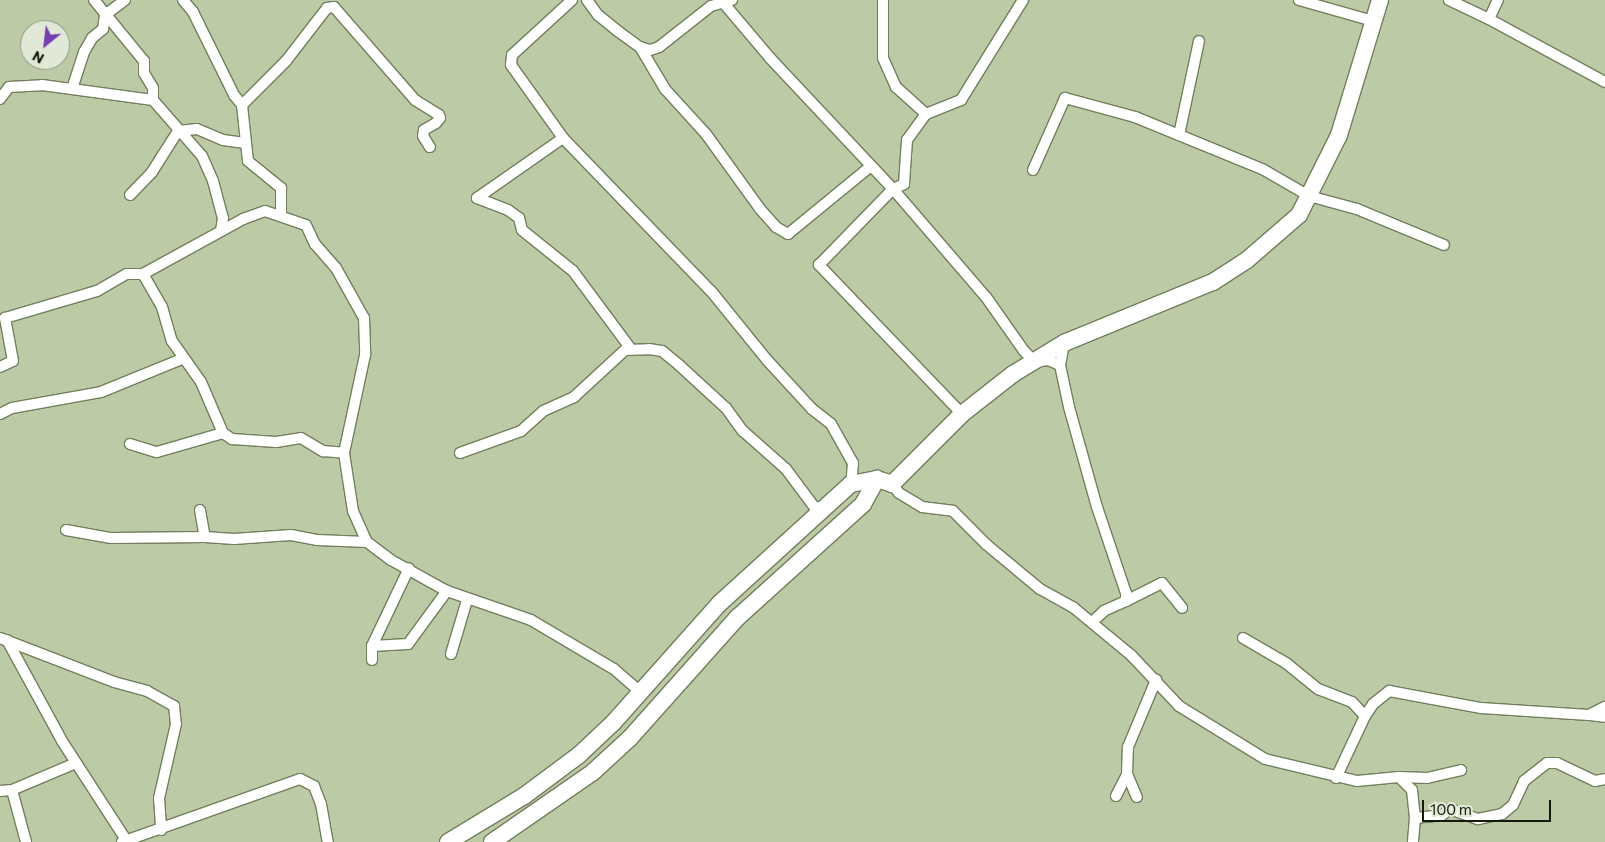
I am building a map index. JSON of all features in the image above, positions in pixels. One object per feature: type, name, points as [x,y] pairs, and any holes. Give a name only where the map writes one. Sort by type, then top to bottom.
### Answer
[{"type":"main road","points":[[492,842],[535,815],[600,767],[630,738],[737,618],[863,504],[885,481],[962,414],[1013,374],[1064,343],[1213,282],[1248,260],[1299,215],[1339,135],[1380,0]]},
{"type":"main road","points":[[448,842],[524,796],[579,755],[640,692],[720,603],[852,484],[885,481]]},
{"type":"street","points":[[94,0],[144,61],[144,73],[153,88],[154,100],[178,131],[202,156],[213,181],[223,218],[221,231]]},
{"type":"street","points":[[72,89],[84,52],[92,38],[103,29],[105,15],[125,0]]},
{"type":"street","points":[[183,0],[193,12],[234,95],[242,105],[246,155],[253,168],[281,188],[281,216]]},
{"type":"street","points":[[572,0],[510,60],[563,138],[711,291],[767,360],[812,409],[831,424],[852,463],[852,484]]},
{"type":"street","points":[[587,0],[598,15],[640,47],[650,50],[659,47],[711,6],[726,1],[770,58],[893,189],[986,297],[1035,362],[1048,360],[1060,365]]},
{"type":"street","points":[[883,0],[882,58],[896,87],[926,114]]},
{"type":"street","points":[[962,414],[819,265],[893,189],[904,184],[907,140],[926,114],[961,100],[1023,0]]},
{"type":"street","points":[[1298,0],[1372,22]]},
{"type":"street","points":[[1449,0],[1489,19],[1605,82]]},
{"type":"street","points":[[1489,19],[1498,0]]},
{"type":"street","points":[[242,105],[286,61],[325,4],[343,13],[415,100],[439,115],[440,118],[436,123],[424,130],[424,136],[430,148]]},
{"type":"street","points":[[1179,135],[1199,41]]},
{"type":"street","points":[[640,47],[665,89],[706,134],[756,204],[776,227],[788,234],[871,166]]},
{"type":"street","points":[[0,99],[10,87],[16,85],[72,89],[154,100]]},
{"type":"street","points":[[1034,170],[1065,98],[1135,117],[1264,170],[1309,196],[1357,209],[1444,245]]},
{"type":"street","points":[[178,131],[197,129],[223,140],[245,143]]},
{"type":"street","points":[[130,195],[152,172],[178,131]]},
{"type":"street","points":[[563,138],[478,198],[508,210],[518,218],[522,230],[573,272],[632,349]]},
{"type":"street","points":[[0,367],[13,361],[5,318],[97,291],[126,274],[143,274],[221,231],[265,211],[306,226],[315,244],[336,268],[364,318],[365,355],[344,453],[353,511],[367,542],[391,560],[410,568],[447,591],[531,620],[614,669],[640,692]]},
{"type":"street","points":[[143,274],[156,292],[172,341],[182,358],[201,382],[223,433],[232,440],[276,442],[301,438],[323,451],[344,453]]},
{"type":"street","points":[[1064,343],[1060,365],[1097,507],[1106,525],[1126,601]]},
{"type":"street","points":[[460,453],[521,431],[543,411],[574,398],[625,350],[662,351],[726,408],[743,431],[786,469],[815,508],[826,506]]},
{"type":"street","points":[[0,414],[12,408],[101,392],[182,358]]},
{"type":"street","points":[[130,444],[158,452],[223,433]]},
{"type":"street","points":[[885,481],[899,493],[922,507],[953,511],[987,545],[1040,589],[1074,608],[1092,622],[1156,680],[1193,717],[1265,759],[1336,778],[1357,781],[1399,777],[1427,778],[1461,770]]},
{"type":"street","points":[[200,510],[205,537]]},
{"type":"street","points":[[66,530],[111,538],[205,537],[234,540],[291,535],[317,540],[367,542]]},
{"type":"street","points":[[372,660],[372,646],[410,568]]},
{"type":"street","points":[[1092,622],[1104,611],[1162,583],[1182,608]]},
{"type":"street","points":[[372,646],[408,644],[447,591]]},
{"type":"street","points":[[451,654],[467,600],[470,600]]},
{"type":"street","points":[[1243,638],[1286,663],[1318,689],[1352,702],[1365,716]]},
{"type":"street","points":[[3,639],[76,764],[124,841],[161,830],[300,779],[314,786],[321,804],[328,842]]},
{"type":"street","points":[[3,639],[114,682],[147,691],[174,706],[176,724],[159,798],[161,830]]},
{"type":"street","points":[[1116,796],[1127,774],[1128,747],[1156,680]]},
{"type":"street","points":[[1336,778],[1365,716],[1373,704],[1389,691],[1418,695],[1456,705],[1589,715],[1605,718]]},
{"type":"street","points":[[1589,715],[1605,707]]},
{"type":"street","points":[[1415,818],[1442,815],[1450,809],[1478,819],[1502,814],[1513,805],[1524,781],[1547,763],[1557,763],[1595,781],[1605,779]]},
{"type":"street","points":[[0,791],[12,790],[76,764]]},
{"type":"street","points":[[1127,774],[1137,797]]},
{"type":"street","points":[[1399,777],[1412,790],[1415,818],[1413,842]]},
{"type":"street","points":[[12,790],[26,842]]}]
